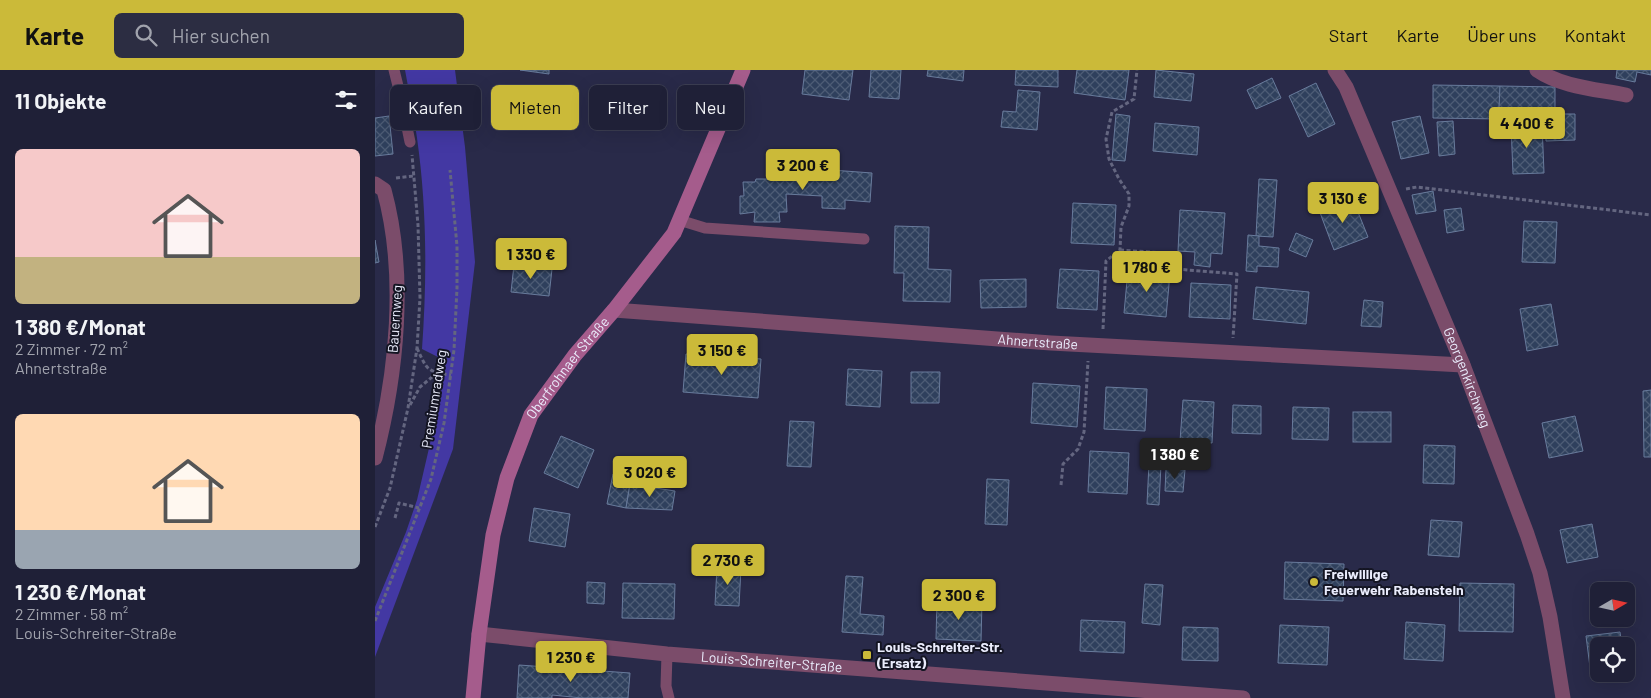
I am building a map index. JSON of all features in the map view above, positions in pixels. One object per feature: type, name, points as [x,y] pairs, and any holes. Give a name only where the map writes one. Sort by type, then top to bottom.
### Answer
[{"type":"main road","name":"Oberfrohnaer Straße","points":[[473,698],[479,634],[493,535],[507,478],[531,415],[575,355],[614,310],[673,233],[743,70]]},
{"type":"street","name":"Georgenkirchweg","points":[[1335,70],[1346,87],[1463,365],[1541,573],[1563,698]]},
{"type":"street","points":[[1537,70],[1547,77],[1561,82],[1626,95]]},
{"type":"street","name":"Bauernweg","points":[[375,184],[384,190],[389,210],[398,276],[395,329],[385,421],[375,458]]},
{"type":"street","name":"Ahnertstraße","points":[[614,310],[1096,345],[1463,365]]},
{"type":"street","name":"Louis-Schreiter-Straße","points":[[479,634],[667,654],[1243,698]]},
{"type":"lane","points":[[394,70],[410,142]]},
{"type":"lane","points":[[679,220],[705,228],[864,239]]},
{"type":"lane","points":[[667,654],[666,686],[669,698]]},
{"type":"path","points":[[1120,250],[1121,227],[1129,206],[1129,194],[1109,159],[1106,139],[1112,112],[1134,99],[1137,70]]},
{"type":"path","name":"Premiumradweg","points":[[375,620],[431,480],[444,423],[454,350],[457,280],[457,246],[450,170]]},
{"type":"path","points":[[1390,191],[1417,188],[1651,215]]},
{"type":"path","points":[[1061,485],[1063,464],[1078,449],[1084,432],[1106,261],[1120,250],[1164,253],[1176,269],[1237,274],[1232,353]]},
{"type":"path","points":[[417,348],[426,368],[437,373],[451,375]]},
{"type":"path","points":[[409,408],[420,387],[437,373]]},
{"type":"path","points":[[395,518],[399,503],[419,508]]},
{"type":"shaded area","points":[[405,70],[455,70],[457,85],[408,85]]},
{"type":"shaded area","points":[[416,130],[463,130],[475,262],[453,449],[375,657],[375,607],[417,500],[439,405],[446,361],[422,349],[425,270],[423,191]]},
{"type":"building","points":[[520,70],[549,70],[549,74]]},
{"type":"building","points":[[805,70],[853,70],[849,100],[802,94]]},
{"type":"building","points":[[871,70],[901,70],[899,99],[869,97]]},
{"type":"building","points":[[928,70],[964,70],[963,81],[927,76]]},
{"type":"building","points":[[1016,70],[1058,70],[1058,87],[1015,85]]},
{"type":"building","points":[[1077,70],[1129,70],[1125,100],[1074,93]]},
{"type":"building","points":[[1156,70],[1194,74],[1191,101],[1154,97]]},
{"type":"building","points":[[1617,70],[1651,70],[1651,75],[1637,72],[1635,82],[1616,78]]},
{"type":"building","points":[[1272,78],[1281,98],[1256,109],[1247,90]]},
{"type":"building","points":[[1316,83],[1335,124],[1308,137],[1289,96]]},
{"type":"building","points":[[1433,85],[1500,86],[1500,119],[1433,118]]},
{"type":"building","points":[[1500,86],[1555,87],[1555,109],[1499,108]]},
{"type":"building","points":[[1018,90],[1040,92],[1037,130],[1001,127],[1003,111],[1016,112]]},
{"type":"building","points":[[1116,114],[1130,116],[1125,161],[1112,160]]},
{"type":"building","points":[[1545,114],[1575,114],[1575,140],[1546,141]]},
{"type":"building","points":[[389,116],[393,154],[375,156],[375,118]]},
{"type":"building","points":[[1420,116],[1429,153],[1401,159],[1392,122]]},
{"type":"building","points":[[1453,121],[1455,154],[1439,156],[1437,122]]},
{"type":"building","points":[[1155,123],[1199,127],[1197,155],[1153,151]]},
{"type":"building","points":[[1542,124],[1544,173],[1513,174],[1511,125]]},
{"type":"building","points":[[777,166],[872,173],[870,202],[845,200],[845,209],[822,208],[822,196],[786,194],[787,212],[779,212],[780,222],[754,222],[755,212],[740,214],[740,196],[744,196],[743,182],[755,182],[756,179],[776,179]]},
{"type":"building","points":[[1259,179],[1277,180],[1273,237],[1256,236]]},
{"type":"building","points":[[1433,191],[1436,211],[1416,214],[1412,195]]},
{"type":"building","points":[[1352,197],[1368,237],[1334,250],[1319,210]]},
{"type":"building","points":[[1073,203],[1116,205],[1114,245],[1071,243]]},
{"type":"building","points":[[1461,208],[1464,230],[1447,233],[1444,210]]},
{"type":"building","points":[[1180,210],[1225,213],[1222,254],[1211,253],[1210,267],[1194,265],[1195,252],[1178,251]]},
{"type":"building","points":[[1524,221],[1557,222],[1555,263],[1522,262]]},
{"type":"building","points":[[895,226],[929,227],[928,269],[951,270],[950,302],[903,301],[904,273],[894,273]]},
{"type":"building","points":[[1296,233],[1313,240],[1306,257],[1289,250]]},
{"type":"building","points":[[1248,235],[1259,236],[1259,246],[1279,248],[1278,267],[1257,266],[1257,272],[1246,271]]},
{"type":"building","points":[[375,240],[379,262],[375,263]]},
{"type":"building","points":[[514,265],[552,269],[549,296],[511,292]]},
{"type":"building","points":[[1060,269],[1099,271],[1097,310],[1057,308]]},
{"type":"building","points":[[1128,270],[1170,274],[1166,317],[1124,313]]},
{"type":"building","points":[[1026,279],[1026,307],[981,308],[980,280]]},
{"type":"building","points":[[1191,283],[1231,285],[1230,319],[1189,317]]},
{"type":"building","points":[[1256,287],[1309,292],[1306,324],[1253,319]]},
{"type":"building","points":[[1364,300],[1383,302],[1381,327],[1361,326]]},
{"type":"building","points":[[1551,304],[1558,345],[1527,351],[1520,309]]},
{"type":"building","points":[[686,354],[761,359],[758,398],[683,392]]},
{"type":"building","points":[[848,369],[882,371],[880,407],[846,405]]},
{"type":"building","points":[[911,372],[940,372],[939,403],[911,403]]},
{"type":"building","points":[[1033,383],[1080,386],[1077,427],[1031,423]]},
{"type":"building","points":[[1106,387],[1147,389],[1145,431],[1104,429]]},
{"type":"building","points":[[1651,390],[1651,457],[1644,457],[1643,391]]},
{"type":"building","points":[[1183,400],[1214,402],[1212,443],[1180,441]]},
{"type":"building","points":[[1233,405],[1261,406],[1261,434],[1232,433]]},
{"type":"building","points":[[1293,407],[1329,408],[1328,440],[1292,439]]},
{"type":"building","points":[[1353,412],[1391,412],[1391,442],[1353,442]]},
{"type":"building","points":[[1575,416],[1583,451],[1549,458],[1542,423]]},
{"type":"building","points":[[790,421],[814,422],[811,467],[787,466]]},
{"type":"building","points":[[561,436],[594,450],[578,488],[544,473]]},
{"type":"building","points":[[1150,443],[1162,444],[1159,505],[1147,504]]},
{"type":"building","points":[[1424,445],[1455,446],[1454,484],[1423,483]]},
{"type":"building","points":[[1090,451],[1129,453],[1127,494],[1088,492]]},
{"type":"building","points":[[1166,469],[1185,470],[1183,492],[1165,491]]},
{"type":"building","points":[[613,474],[631,478],[626,508],[607,504]]},
{"type":"building","points":[[987,479],[1009,480],[1007,525],[985,524]]},
{"type":"building","points":[[630,484],[675,491],[672,510],[626,508]]},
{"type":"building","points":[[534,508],[570,514],[565,547],[529,541]]},
{"type":"building","points":[[1431,520],[1462,522],[1459,557],[1428,555]]},
{"type":"building","points":[[1592,524],[1598,557],[1567,563],[1560,530]]},
{"type":"building","name":"Freiwillige Feuerwehr Rabenstein","points":[[1285,562],[1344,564],[1343,601],[1284,599]]},
{"type":"building","points":[[717,567],[741,568],[739,606],[715,605]]},
{"type":"building","points":[[846,576],[863,577],[860,614],[884,616],[883,635],[842,632]]},
{"type":"building","points":[[587,582],[605,583],[604,604],[587,603]]},
{"type":"building","points":[[623,583],[675,584],[674,619],[622,618]]},
{"type":"building","points":[[1460,583],[1514,584],[1513,632],[1459,631]]},
{"type":"building","points":[[1145,584],[1163,585],[1160,625],[1142,623]]},
{"type":"building","points":[[937,600],[982,602],[981,641],[936,639]]},
{"type":"building","points":[[1081,620],[1125,622],[1124,653],[1080,651]]},
{"type":"building","points":[[1406,622],[1445,625],[1443,661],[1404,659]]},
{"type":"building","points":[[1280,625],[1329,627],[1327,665],[1278,663]]},
{"type":"building","points":[[1183,627],[1218,628],[1218,661],[1182,660]]},
{"type":"building","points":[[1620,632],[1621,637],[1590,637],[1590,667],[1586,636]]},
{"type":"building","points":[[519,665],[630,673],[628,698],[582,698],[552,695],[552,698],[517,698]]},
{"type":"place","name":"Freiwillige Feuerwehr Rabenstein","points":[[1314,582]]},
{"type":"place","name":"Louis-Schreiter-Str. (Ersatz)","points":[[867,655]]}]
